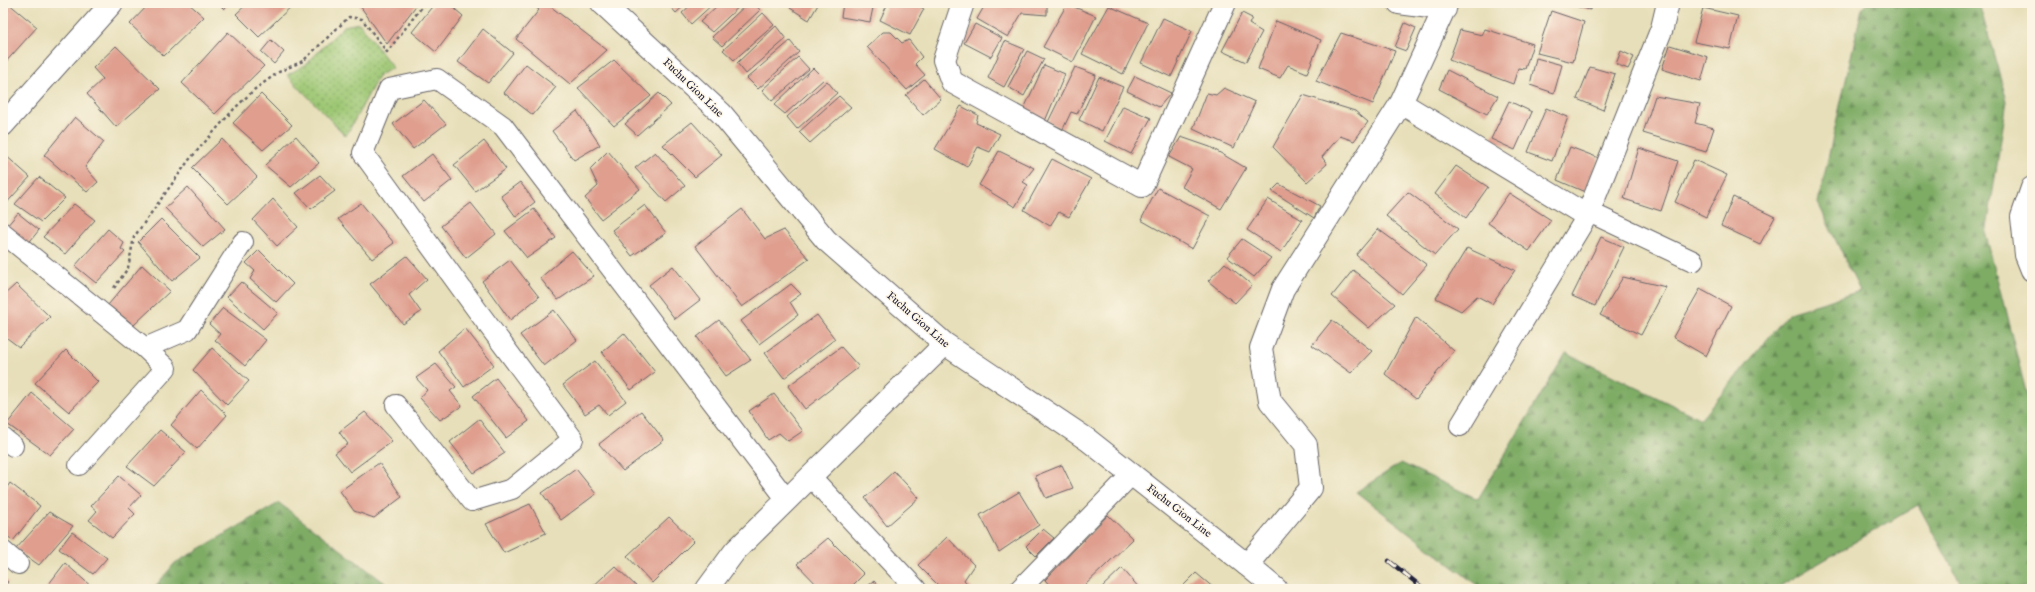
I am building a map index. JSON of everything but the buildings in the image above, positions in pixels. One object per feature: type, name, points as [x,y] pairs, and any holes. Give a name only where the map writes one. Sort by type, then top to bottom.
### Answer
[{"type":"street","points":[[3,125],[112,3]]},
{"type":"street","name":"Fuchu Gion Line","points":[[602,3],[721,113],[826,240],[945,344],[1088,440],[1276,589]]},
{"type":"street","points":[[963,3],[944,60],[952,82],[1142,186],[1226,3]]},
{"type":"street","points":[[1247,565],[1311,488],[1306,445],[1270,401],[1261,348],[1283,289],[1401,103],[1446,6],[1399,3]]},
{"type":"street","points":[[1401,103],[1588,214],[1662,28],[1668,3]]},
{"type":"street","points":[[2032,188],[2022,217],[2026,255],[2032,270]]},
{"type":"street","points":[[707,589],[735,551],[945,344]]},
{"type":"lane","points":[[396,405],[472,501],[512,489],[573,439],[476,310],[363,153],[389,89],[436,79],[503,126],[786,500]]},
{"type":"lane","points":[[1460,426],[1588,214],[1693,261]]},
{"type":"lane","points":[[3,233],[145,348],[166,368],[79,465]]},
{"type":"lane","points":[[145,348],[187,330],[243,242]]},
{"type":"lane","points":[[1020,589],[1132,474]]},
{"type":"lane","points":[[810,476],[916,589]]},
{"type":"lane","points":[[3,552],[18,564]]},
{"type":"path","points":[[97,310],[128,268],[134,237],[143,224],[189,160],[234,109],[255,89],[279,72],[303,61],[349,17],[362,19],[387,52],[425,3]]},
{"type":"green space","points":[[1868,3],[1979,3],[2007,101],[1986,235],[2032,415],[2032,584],[2015,589],[1964,589],[1918,505],[1775,589],[1482,589],[1356,492],[1401,463],[1478,499],[1566,353],[1701,419],[1789,313],[1860,291],[1818,203],[1862,8]]},
{"type":"green space","points":[[359,23],[393,68],[379,75],[346,136],[287,75],[305,65],[344,26]]},
{"type":"green space","points":[[279,503],[393,589],[153,589],[175,563]]},
{"type":"railway","points":[[1389,561],[1424,589]]}]
